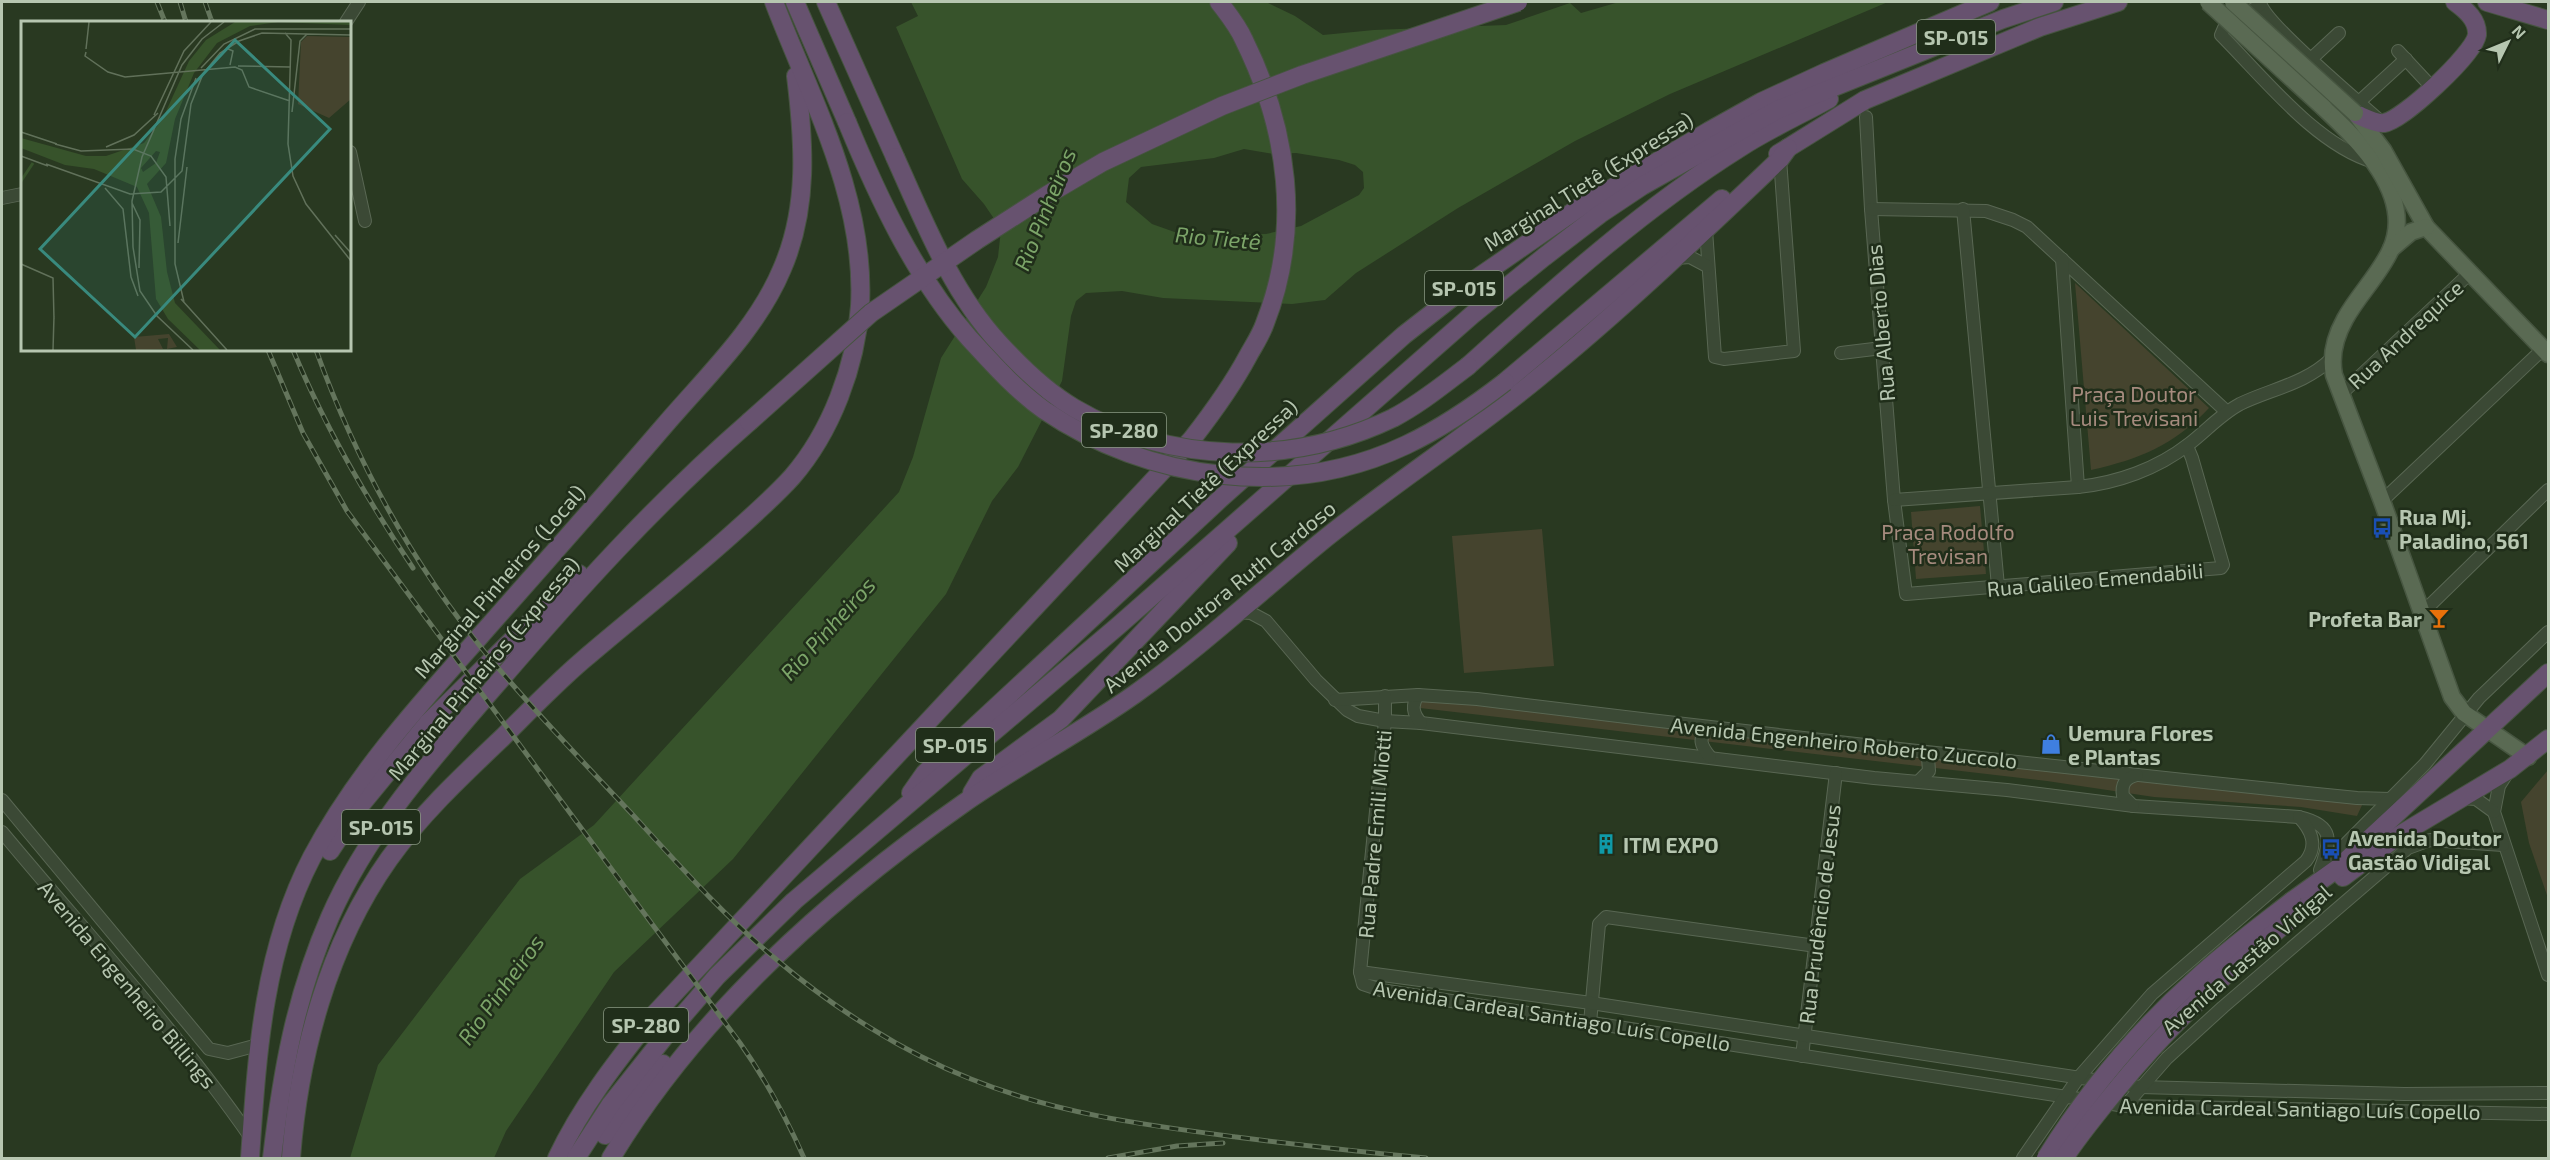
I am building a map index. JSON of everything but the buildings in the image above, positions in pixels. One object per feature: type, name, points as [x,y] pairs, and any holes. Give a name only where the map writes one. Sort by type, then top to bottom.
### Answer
[{"type":"highway","points":[[291,1158],[304,1068],[332,969],[368,892],[390,857],[429,810],[579,664],[768,502],[792,477],[827,425],[839,397],[852,352],[860,308],[859,261],[846,190],[825,128],[774,2]]},
{"type":"highway","points":[[795,2],[865,166],[909,253],[968,336],[1042,408],[1103,444],[1193,473],[1230,477],[1297,475],[1349,465],[1404,446],[1444,426],[1505,382],[1761,166],[1865,100],[2040,27],[2118,2]]},
{"type":"highway","name":"SP-280","points":[[826,2],[895,157],[952,276],[974,312],[999,343],[1027,370],[1074,408],[1113,426],[1194,451],[1237,454],[1293,449],[1328,441],[1393,418],[1418,404],[1468,366]]},
{"type":"highway","name":"SP-280","points":[[557,1158],[584,1109],[627,1048],[683,982],[1192,439],[1234,382],[1265,325],[1276,290],[1286,227],[1287,192],[1275,116],[1244,38],[1219,2]]},
{"type":"highway","name":"Marginal Pinheiros (Expressa)","points":[[272,1158],[286,1052],[297,1011],[311,964],[330,916],[350,878],[390,814],[429,765],[609,556],[692,471],[871,314],[977,240],[1103,162],[1222,106],[1302,75],[1518,2]]},
{"type":"highway","name":"Marginal Tietê (Expressa)","points":[[576,1158],[611,1104],[717,976],[794,902],[903,809],[913,789],[925,773],[1084,628],[1220,499],[1396,343],[1476,279],[1580,207],[1655,161],[1740,114],[1824,73],[1990,2]]},
{"type":"highway","name":"SP-015","points":[[1468,366],[1583,264],[1678,189],[1743,146],[1839,94],[1860,76],[2003,19],[2054,2]]},
{"type":"highway","points":[[2357,110],[2382,123],[2405,113],[2470,50],[2477,35],[2476,27],[2466,10],[2455,2]]},
{"type":"highway","points":[[2487,2],[2548,20]]},
{"type":"highway","name":"Marginal Pinheiros (Local)","points":[[250,1158],[258,1045],[265,997],[294,897],[336,815],[411,714],[625,472],[735,343],[768,298],[782,270],[793,238],[802,189],[803,137],[794,53]]},
{"type":"highway","points":[[903,809],[1118,626],[1472,315],[1544,257],[1642,186],[1777,110],[1860,76]]},
{"type":"highway","name":"Avenida Doutora Ruth Cardoso","points":[[611,1158],[647,1102],[709,1028],[742,990],[821,916],[875,870],[966,802],[1136,694],[1360,511],[1516,397],[1624,307],[1784,153]]},
{"type":"highway","points":[[966,802],[981,778],[1061,719],[1189,583],[1280,492],[1392,399],[1399,380]]},
{"type":"highway","points":[[278,951],[291,933],[322,865],[343,830],[396,761],[428,723],[556,595],[587,567],[609,556]]},
{"type":"highway","points":[[2489,728],[2548,673]]},
{"type":"highway","name":"Avenida Gastão Vidigal","points":[[2299,901],[2338,868],[2489,728]]},
{"type":"highway","name":"Avenida Gastão Vidigal","points":[[2299,901],[2380,848],[2510,770],[2548,740]]},
{"type":"highway","points":[[2046,1158],[2110,1069],[2167,1006],[2197,978],[2299,901]]},
{"type":"highway","points":[[2064,1158],[2132,1070],[2185,1011],[2299,901]]},
{"type":"highway","points":[[590,1158],[621,1113],[653,1074],[692,1035],[709,1028]]},
{"type":"main road","points":[[2208,2],[2324,108],[2354,137],[2374,162],[2389,189],[2396,215],[2391,249]]},
{"type":"main road","points":[[2233,2],[2357,110],[2399,177],[2426,227],[2546,352]]},
{"type":"main road","points":[[2382,123],[2396,158],[2399,177]]},
{"type":"main road","points":[[2426,227],[2411,232],[2391,249],[2349,311],[2339,331],[2328,369],[2341,394],[2382,501],[2447,686],[2456,704],[2464,713],[2489,728],[2528,757]]},
{"type":"street","points":[[347,21],[359,2]]},
{"type":"street","points":[[2374,162],[2355,156],[2316,129],[2221,35],[2224,28],[2260,3],[2357,110],[2402,55],[2426,81]]},
{"type":"street","points":[[2311,59],[2339,33]]},
{"type":"street","name":"Rua Alberto Dias","points":[[1866,117],[1871,209],[1897,530]]},
{"type":"street","points":[[1706,230],[1716,359],[1794,350],[1781,201],[1784,153]]},
{"type":"street","points":[[351,157],[365,221]]},
{"type":"street","points":[[1754,184],[1770,187],[1781,201]]},
{"type":"street","points":[[2,198],[21,194]]},
{"type":"street","points":[[1871,209],[1986,210],[2013,220],[2042,240],[2227,412]]},
{"type":"street","points":[[1963,209],[1998,586]]},
{"type":"street","points":[[1676,258],[1695,259],[1707,266]]},
{"type":"street","points":[[2062,259],[2078,487]]},
{"type":"street","name":"Rua Andrequice","points":[[2341,394],[2470,273]]},
{"type":"street","points":[[1841,353],[1882,348]]},
{"type":"street","points":[[2382,501],[2546,352]]},
{"type":"street","points":[[1894,500],[2102,485],[2132,475],[2187,446],[2227,412],[2328,369]]},
{"type":"street","name":"Rua Galileo Emendabili","points":[[1897,530],[1906,594],[2221,568],[2223,565],[2221,552],[2187,446]]},
{"type":"street","points":[[2422,612],[2548,490]]},
{"type":"street","name":"Avenida Engenheiro Roberto Zuccolo","points":[[1265,588],[1263,605],[1276,632]]},
{"type":"street","name":"Avenida Engenheiro Roberto Zuccolo","points":[[1236,612],[1258,616],[1276,632],[1335,700],[1358,716],[1385,721],[1421,723],[2134,806],[2299,818],[2319,824],[2328,835],[2327,851],[2320,870]]},
{"type":"street","name":"Avenida Gastão Vidigal","points":[[2299,901],[2320,870],[2439,749],[2464,713],[2548,632]]},
{"type":"street","points":[[1418,695],[1413,706],[1421,723]]},
{"type":"street","name":"Avenida Engenheiro Roberto Zuccolo","points":[[1335,700],[1418,695],[1477,699],[1708,728],[2137,776],[2357,798],[2390,799]]},
{"type":"street","name":"Rua Padre Emili Miotti","points":[[1360,972],[1385,721],[1385,696]]},
{"type":"street","points":[[1708,728],[1702,733],[1701,740],[1702,747],[1710,757]]},
{"type":"street","points":[[1919,781],[1925,777],[1930,764],[1924,752]]},
{"type":"street","points":[[2510,770],[2499,786],[2495,817],[2548,975]]},
{"type":"street","name":"Rua Prudêncio de Jesus","points":[[1802,1056],[1836,773]]},
{"type":"street","points":[[2134,806],[2123,796],[2122,789],[2130,777],[2137,776]]},
{"type":"street","points":[[2461,798],[2476,799],[2495,817]]},
{"type":"street","name":"Avenida Engenheiro Billings","points":[[2,800],[209,1049],[223,1053],[258,1045]]},
{"type":"street","points":[[2479,842],[2495,817]]},
{"type":"street","name":"Avenida Gastão Vidigal","points":[[2023,1158],[2079,1077],[2152,994],[2306,861],[2313,847],[2313,839],[2308,826],[2299,818]]},
{"type":"street","points":[[2,832],[17,820]]},
{"type":"street","name":"Avenida Engenheiro Billings","points":[[2,832],[221,1094],[251,1138]]},
{"type":"street","name":"Avenida Gastão Vidigal","points":[[2125,1106],[2167,1058],[2408,848],[2430,840],[2503,845]]},
{"type":"street","points":[[1590,1023],[1599,924],[1603,918],[1615,917],[1816,946]]},
{"type":"street","name":"Avenida Cardeal Santiago Luís Copello","points":[[2548,1093],[2392,1094],[2140,1087],[1591,1003],[1360,972],[1361,982],[1372,988],[2125,1106],[2548,1114]]},
{"type":"street","points":[[1694,1039],[1697,1020]]},
{"type":"street","name":"Avenida Gastão Vidigal","points":[[2120,1030],[2124,1042],[2135,1053],[2153,1059],[2167,1058]]},
{"type":"street","points":[[187,1053],[202,1040]]},
{"type":"green space","name":"Praça Doutor Luis Trevisani","points":[[2075,283],[2209,408],[2183,432],[2155,449],[2125,461],[2091,470]]},
{"type":"green space","name":"Praça Rodolfo Trevisan","points":[[1980,506],[1986,574],[1916,579],[1911,512]]},
{"type":"green space","points":[[1542,529],[1554,666],[1464,673],[1452,536]]},
{"type":"green space","points":[[1422,697],[2363,803],[2357,816],[2301,807],[2154,797],[2047,781],[1420,708]]},
{"type":"green space","points":[[2548,770],[2548,898],[2529,843],[2521,802]]},
{"type":"water","points":[[911,2],[1266,2],[1295,16],[1323,35],[1374,30],[1506,25],[1570,3],[1581,13],[1619,2],[1888,2],[1670,94],[1575,141],[1458,208],[1356,273],[1325,300],[1292,304],[1163,298],[1122,291],[1086,293],[1076,301],[1071,316],[1062,381],[1018,467],[992,501],[946,594],[733,859],[614,972],[506,1131],[494,1158],[350,1158],[378,1065],[520,879],[594,825],[899,492],[913,457],[941,358],[986,287],[998,257],[1001,229],[984,204],[962,179],[896,27],[918,16]],"holes":[[[1244,149],[1273,154],[1296,153],[1355,165],[1363,172],[1364,188],[1359,195],[1301,226],[1266,234],[1183,235],[1152,224],[1126,202],[1129,178],[1141,167],[1214,158]]]},
{"type":"railway","points":[[157,2],[165,21]]},
{"type":"railway","points":[[180,2],[186,21]]},
{"type":"railway","points":[[205,2],[212,21]]},
{"type":"railway","points":[[268,351],[303,433],[347,511],[740,1043],[775,1099],[804,1158]]},
{"type":"railway","points":[[293,351],[347,462],[413,568]]},
{"type":"railway","points":[[316,351],[349,432],[388,510],[460,621],[541,716],[702,890],[758,944],[821,995],[920,1056],[1004,1091],[1069,1110],[1168,1128],[1426,1158]]},
{"type":"railway","points":[[1108,1158],[1177,1146],[1223,1143]]},
{"type":"place","name":"Rua Mj. Paladino, 561","points":[[2382,528]]},
{"type":"place","name":"Profeta Bar","points":[[2439,618]]},
{"type":"place","name":"Uemura Flores e Plantas","points":[[2051,744]]},
{"type":"place","name":"ITM EXPO","points":[[1606,844]]},
{"type":"place","name":"Avenida Doutor Gastão Vidigal","points":[[2331,849]]},
{"type":"water label","name":"Rio Pinheiros","points":[[1044,209]]},
{"type":"water label","name":"Rio Tietê","points":[[1218,237]]},
{"type":"water label","name":"Rio Pinheiros","points":[[827,628]]},
{"type":"water label","name":"Rio Pinheiros","points":[[500,989]]}]
